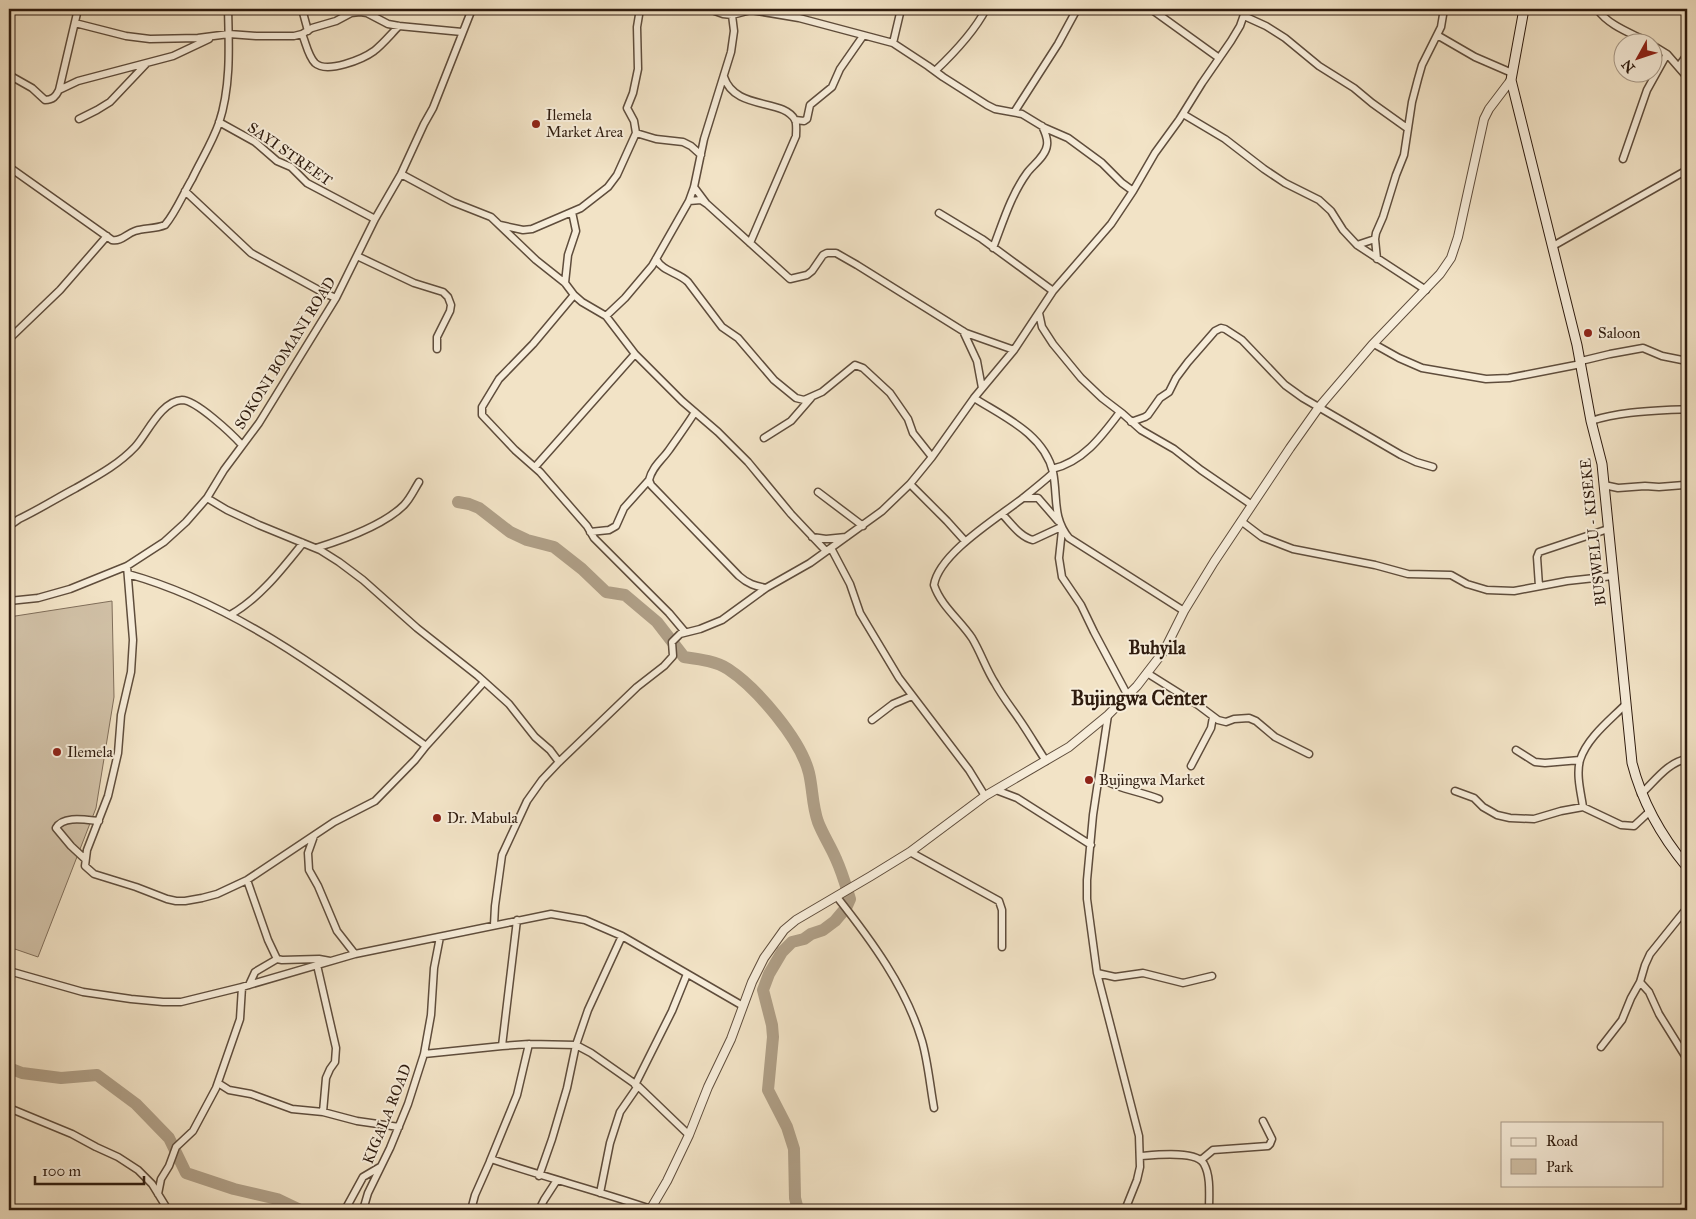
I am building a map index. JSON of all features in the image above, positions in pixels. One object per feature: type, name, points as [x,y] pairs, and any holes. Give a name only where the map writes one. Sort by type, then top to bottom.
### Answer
[{"type":"main road","name":"BUSWELU - KISEKE","points":[[1524,9],[1512,76],[1581,363],[1591,421],[1602,464],[1632,763],[1641,794],[1649,812],[1687,867]]},
{"type":"street","points":[[9,75],[32,88],[45,100],[52,99],[59,90],[78,9]]},
{"type":"street","points":[[9,167],[112,240],[116,241],[134,231],[150,230],[164,225],[210,146],[219,122],[226,90],[229,34],[228,9]]},
{"type":"street","points":[[302,9],[310,54],[315,63],[323,66],[337,66],[359,59],[373,51],[399,26]]},
{"type":"street","name":"SOKONI BOMANI ROAD","points":[[9,601],[38,598],[70,589],[127,566],[164,542],[186,522],[207,498],[259,423],[336,298],[375,219],[401,174],[439,95],[472,9]]},
{"type":"street","points":[[500,225],[522,230],[532,229],[572,212],[592,201],[608,187],[617,175],[636,133],[634,122],[627,108],[634,93],[638,69],[637,27],[640,9]]},
{"type":"street","points":[[709,9],[714,12],[732,15],[751,10],[799,18],[893,43],[943,78],[987,105],[995,109],[1015,111],[1059,133],[1102,163],[1133,191]]},
{"type":"street","points":[[893,43],[901,9]]},
{"type":"street","points":[[935,71],[948,59],[979,21],[986,9]]},
{"type":"street","points":[[1015,111],[1058,44],[1077,9]]},
{"type":"street","points":[[1151,9],[1219,58]]},
{"type":"street","points":[[1377,260],[1375,239],[1404,155],[1413,96],[1421,68],[1441,26],[1444,9]]},
{"type":"street","points":[[1597,9],[1609,21],[1626,32]]},
{"type":"street","points":[[75,23],[126,36],[172,40],[229,34],[262,36],[305,32],[351,13],[360,12],[367,13],[388,24],[462,32]]},
{"type":"street","points":[[494,925],[502,855],[527,801],[542,780],[637,686],[673,656],[672,642],[680,634],[700,629],[722,620],[766,588],[810,563],[864,526],[910,484],[932,457],[974,398],[1014,350],[1053,291],[1110,225],[1155,153],[1231,42],[1245,12],[1285,38],[1319,66],[1354,88],[1407,128]]},
{"type":"street","points":[[606,316],[625,298],[652,266],[689,201],[694,187],[704,139],[724,77],[734,31],[732,15]]},
{"type":"street","points":[[491,1159],[539,1176],[650,1209],[667,1181],[689,1135],[764,958],[784,930],[796,920],[910,852],[986,796],[1082,738],[1128,696],[1164,651],[1184,611],[1214,562],[1278,464],[1319,407],[1374,344],[1426,290],[1451,258],[1458,236],[1484,119],[1512,76],[1437,35]]},
{"type":"street","points":[[59,90],[78,81],[173,56],[214,36]]},
{"type":"street","points":[[724,77],[727,86],[732,92],[742,98],[786,112],[795,120],[804,121],[807,119],[810,105],[832,87],[840,69],[863,36]]},
{"type":"street","points":[[1664,52],[1679,66],[1687,77]]},
{"type":"street","points":[[1623,159],[1647,90],[1667,54]]},
{"type":"street","points":[[1679,66],[1687,55]]},
{"type":"street","points":[[79,119],[110,102],[146,63]]},
{"type":"street","points":[[1183,114],[1226,139],[1264,169],[1286,183],[1319,200],[1331,211],[1343,230],[1358,245],[1377,260],[1426,290]]},
{"type":"street","points":[[750,243],[796,136],[795,120]]},
{"type":"street","name":"SAYI STREET","points":[[219,122],[254,142],[274,158],[291,167],[307,183],[375,219]]},
{"type":"street","points":[[993,248],[1006,212],[1016,193],[1027,173],[1044,153],[1047,146],[1042,126]]},
{"type":"street","points":[[636,133],[656,139],[683,142],[701,155]]},
{"type":"street","points":[[1553,246],[1687,170]]},
{"type":"street","points":[[401,174],[453,202],[485,214],[500,225],[536,260],[565,283],[582,302],[606,316],[635,354],[748,462],[812,537],[829,550],[850,584],[860,612],[899,678],[925,710],[986,796]]},
{"type":"street","points":[[694,187],[707,204]]},
{"type":"street","points":[[185,191],[251,253],[336,298]]},
{"type":"street","points":[[689,201],[701,200],[707,204],[790,278],[807,275],[823,255],[836,253],[857,264],[963,331],[977,338],[1014,350]]},
{"type":"street","points":[[565,283],[568,255],[576,231],[572,212]]},
{"type":"street","points":[[939,213],[982,239],[1053,291]]},
{"type":"street","points":[[9,339],[60,290],[107,236]]},
{"type":"street","points":[[1358,245],[1375,239]]},
{"type":"street","points":[[357,256],[414,283],[443,292],[448,297],[451,305],[450,311],[437,337],[437,349]]},
{"type":"street","points":[[656,259],[663,268],[684,278],[688,282],[722,327],[738,338],[785,390],[796,398],[804,400],[812,398]]},
{"type":"street","points":[[574,295],[533,344],[503,375],[482,407],[482,415],[535,467],[594,538],[669,613],[685,632]]},
{"type":"street","points":[[1039,313],[1042,327],[1053,344],[1091,388],[1150,436],[1174,449],[1252,505]]},
{"type":"street","points":[[1131,422],[1145,418],[1148,415],[1160,398],[1169,392],[1176,378],[1188,362],[1221,328],[1242,340],[1285,385],[1401,455],[1433,467]]},
{"type":"street","points":[[963,331],[977,360],[982,388]]},
{"type":"street","points":[[1374,344],[1422,368],[1486,379],[1509,378],[1581,363],[1610,354],[1644,348],[1662,356],[1687,361]]},
{"type":"street","points":[[535,467],[635,354]]},
{"type":"street","points":[[764,438],[791,421],[812,398],[832,385],[853,366],[858,365],[895,399],[908,419],[913,433],[932,457]]},
{"type":"street","points":[[974,398],[1028,432],[1036,441],[1052,471],[1060,526],[1059,558],[1062,577],[1081,605],[1128,696]]},
{"type":"street","points":[[9,527],[101,475],[116,464],[142,439],[160,412],[179,400],[191,403],[215,418],[242,445]]},
{"type":"street","points":[[1591,421],[1624,413],[1687,409]]},
{"type":"street","points":[[590,532],[609,530],[616,526],[624,508],[648,480],[656,464],[668,452],[695,412]]},
{"type":"street","points":[[1046,761],[996,686],[986,663],[971,637],[936,592],[934,585],[937,575],[965,541],[1023,498],[1052,471],[1082,455],[1100,438],[1120,412]]},
{"type":"street","points":[[648,480],[739,576],[746,582],[766,588]]},
{"type":"street","points":[[316,548],[332,544],[384,520],[403,506],[419,482]]},
{"type":"street","points":[[910,484],[965,541]]},
{"type":"street","points":[[1604,485],[1618,488],[1684,485]]},
{"type":"street","points":[[818,492],[864,526]]},
{"type":"street","points":[[207,498],[244,518],[316,548],[339,562],[509,704],[559,762]]},
{"type":"street","points":[[1023,498],[1038,498],[1069,538],[1078,545],[1184,611]]},
{"type":"street","points":[[1002,514],[1017,530],[1032,540],[1060,526]]},
{"type":"street","points":[[1241,521],[1262,537],[1293,549],[1375,564],[1408,574],[1451,575],[1467,584],[1487,590],[1514,591],[1567,581],[1612,576]]},
{"type":"street","points":[[1539,586],[1537,557],[1539,552],[1608,529]]},
{"type":"street","points":[[812,537],[826,539],[849,536]]},
{"type":"street","points":[[230,615],[242,608],[279,572],[303,543]]},
{"type":"street","points":[[127,566],[133,640],[131,672],[121,715],[118,753],[108,796],[87,850],[85,866],[94,874],[136,886],[167,899],[185,902],[210,896],[246,880],[339,819],[375,801],[415,760],[484,682]]},
{"type":"street","points":[[128,574],[168,586],[197,598],[241,621],[353,692],[426,746]]},
{"type":"street","points":[[241,621],[242,608]]},
{"type":"street","points":[[1147,673],[1198,705],[1213,717],[1226,722],[1234,719],[1248,718],[1256,721],[1275,737],[1309,754]]},
{"type":"street","points":[[872,720],[893,704],[912,696]]},
{"type":"street","points":[[1583,808],[1580,785],[1580,760],[1591,741],[1625,705]]},
{"type":"street","points":[[1108,715],[1091,845],[1087,899],[1097,973],[1139,1136],[1140,1156],[1137,1180],[1125,1210]]},
{"type":"street","points":[[1191,766],[1211,728],[1213,717]]},
{"type":"street","points":[[1516,750],[1535,762],[1580,760]]},
{"type":"street","points":[[1641,794],[1671,765],[1680,760],[1687,759]]},
{"type":"street","points":[[1099,777],[1114,786],[1146,794],[1159,800]]},
{"type":"street","points":[[996,790],[1017,798],[1091,845]]},
{"type":"street","points":[[1455,790],[1474,798],[1496,815],[1510,818],[1534,819],[1561,811],[1583,808],[1621,825],[1634,826],[1649,812]]},
{"type":"street","points":[[85,859],[56,828],[59,823],[63,822],[84,819],[98,821]]},
{"type":"street","points":[[315,835],[308,853],[309,870],[318,886],[337,931],[355,954]]},
{"type":"street","points":[[910,852],[998,901],[1002,910],[1002,947]]},
{"type":"street","points":[[246,880],[277,959]]},
{"type":"street","points":[[837,897],[877,951],[907,1003],[922,1041],[934,1108]]},
{"type":"street","points":[[1600,1046],[1619,1024],[1640,982],[1650,954],[1687,908]]},
{"type":"street","points":[[9,971],[83,992],[164,1002],[180,1002],[246,986],[355,954],[551,914],[585,920],[622,936],[743,1006]]},
{"type":"street","points":[[502,1046],[517,920]]},
{"type":"street","points":[[539,1176],[567,1088],[576,1045],[588,1010],[622,936]]},
{"type":"street","name":"KIGALA ROAD","points":[[363,1210],[368,1193],[408,1104],[424,1054],[431,1015],[434,968],[440,937]]},
{"type":"street","points":[[158,1194],[161,1179],[169,1166],[176,1147],[193,1131],[218,1083],[240,1019],[246,986],[255,972],[277,959],[319,959],[331,961]]},
{"type":"street","points":[[317,965],[337,1056],[326,1078],[323,1112]]},
{"type":"street","points":[[1097,973],[1116,977],[1143,973],[1183,983],[1212,976]]},
{"type":"street","points":[[600,1193],[610,1143],[620,1112],[636,1085],[672,1011],[687,974]]},
{"type":"street","points":[[1640,982],[1649,992],[1687,1059]]},
{"type":"street","points":[[424,1054],[529,1044],[576,1045],[591,1053],[636,1085],[689,1135]]},
{"type":"street","points":[[471,1210],[475,1195],[517,1095],[529,1044]]},
{"type":"street","points":[[218,1083],[229,1090],[251,1094],[284,1107],[323,1112],[357,1121],[399,1127]]},
{"type":"street","points":[[9,1108],[72,1134],[118,1157],[138,1170],[152,1184],[168,1210]]},
{"type":"street","points":[[1201,1160],[1214,1150],[1268,1146],[1272,1139],[1263,1121]]},
{"type":"street","points":[[1140,1156],[1175,1154],[1196,1157],[1201,1160],[1205,1164],[1208,1177],[1209,1210]]},
{"type":"street","points":[[466,1210],[491,1159]]},
{"type":"street","points":[[345,1210],[363,1177],[380,1167]]},
{"type":"street","points":[[539,1210],[557,1180]]},
{"type":"green space","name":"Ilemela","points":[[112,601],[114,697],[96,808],[38,957],[9,947],[9,617]]},
{"type":"waterway","points":[[458,502],[479,508],[510,532],[527,540],[554,547],[582,569],[606,592],[625,595],[657,622],[684,657],[712,662],[728,669],[752,689],[776,716],[788,731],[804,760],[809,773],[818,822],[838,864],[850,899],[846,908],[835,921],[823,930],[811,934],[804,939],[792,942],[782,952],[769,974],[763,990],[772,1025],[773,1037],[768,1090],[787,1127],[794,1149],[795,1198],[798,1210]]},
{"type":"waterway","points":[[9,1068],[22,1073],[61,1078],[97,1075],[136,1104],[169,1138],[186,1173],[234,1189],[277,1199],[300,1210]]},
{"type":"place","name":"Ilemela Market Area","points":[[536,124]]},
{"type":"place","name":"Saloon","points":[[1588,333]]},
{"type":"place","name":"Ilemela","points":[[57,752]]},
{"type":"place","name":"Bujingwa Market","points":[[1089,780]]},
{"type":"place","name":"Dr. Mabula","points":[[437,818]]},
{"type":"district","name":"Buhyila","points":[[1157,648]]},
{"type":"district","name":"Bujingwa Center","points":[[1139,698]]}]
